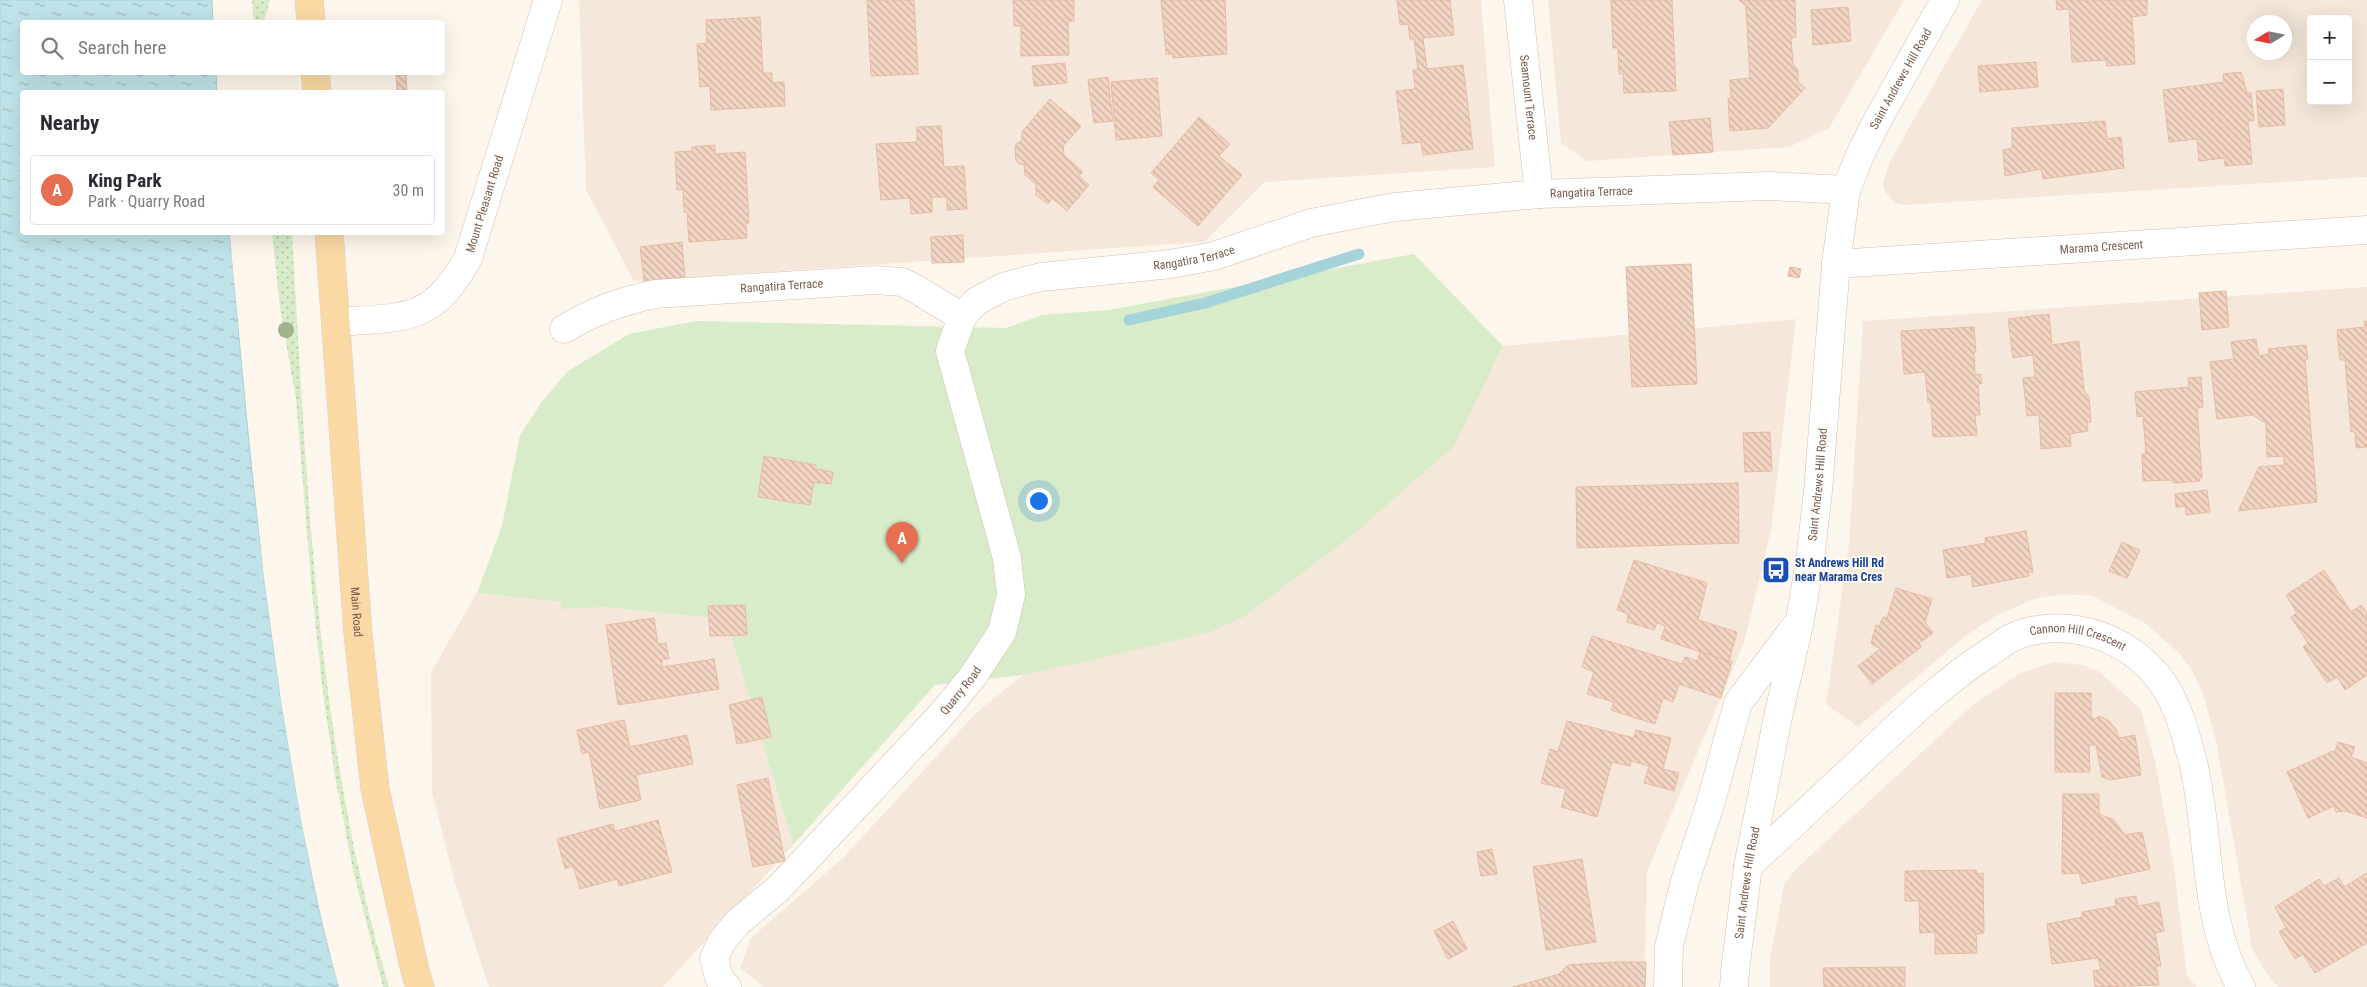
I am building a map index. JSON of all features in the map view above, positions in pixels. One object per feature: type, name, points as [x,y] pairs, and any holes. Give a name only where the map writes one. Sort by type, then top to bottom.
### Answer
[{"type":"main road","points":[[309,0],[311,20]]},
{"type":"main road","points":[[316,75],[317,90]]},
{"type":"main road","name":"Main Road","points":[[329,235],[358,634],[375,789],[420,987]]},
{"type":"street","name":"Mount Pleasant Road","points":[[336,322],[398,317],[415,313],[431,305],[456,281],[468,258],[548,0]]},
{"type":"street","name":"Seamount Terrace","points":[[1518,0],[1539,194]]},
{"type":"street","name":"Saint Andrews Hill Road","points":[[1734,987],[1748,866],[1800,620],[1818,491],[1836,264],[1846,190],[1859,157],[1878,119],[1945,0]]},
{"type":"street","name":"Rangatira Terrace","points":[[564,328],[597,310],[626,300],[655,294],[875,280],[902,282],[962,317],[975,302],[1003,287],[1041,277],[1171,264],[1214,256],[1311,224],[1395,207],[1539,194],[1769,186],[1846,190]]},
{"type":"street","name":"Marama Crescent","points":[[1836,264],[2367,230]]},
{"type":"street","name":"Quarry Road","points":[[727,987],[719,978],[714,958],[722,941],[738,922],[778,888],[943,713],[973,676],[1002,632],[1011,595],[1007,558],[950,351],[962,317]]},
{"type":"street","points":[[1668,987],[1669,946],[1683,890],[1738,703],[1800,620]]},
{"type":"street","name":"Cannon Hill Crescent","points":[[1748,866],[1936,690],[1978,660],[2011,638],[2039,629],[2082,629],[2110,640],[2136,654],[2158,675],[2170,695],[2182,724],[2193,765],[2219,932],[2232,972],[2241,987]]},
{"type":"shaded area","points":[[579,0],[1481,0],[1495,167],[1265,182],[1204,242],[634,281],[586,190]]},
{"type":"shaded area","points":[[1548,0],[1904,0],[1829,128],[1789,147],[1587,161],[1561,143]]},
{"type":"shaded area","points":[[1982,0],[2367,0],[2367,177],[1905,205],[1895,203],[1885,192],[1883,183],[1890,161]]},
{"type":"shaded area","points":[[2367,287],[2367,987],[2278,987],[2264,970],[2252,948],[2217,745],[2203,694],[2192,670],[2180,654],[2145,623],[2092,596],[2063,594],[2036,598],[1996,616],[1965,636],[1858,727],[1826,704],[1849,544],[1863,321]]},
{"type":"shaded area","points":[[1796,319],[1771,530],[1744,643],[1647,871],[1644,987],[764,987],[740,968],[751,938],[844,857],[976,713],[1023,675],[1211,632],[1454,446],[1503,346]]},
{"type":"shaded area","points":[[477,593],[726,619],[793,845],[663,987],[489,987],[455,883],[432,792],[431,672]]},
{"type":"shaded area","points":[[2054,662],[2082,665],[2098,671],[2140,708],[2155,761],[2174,867],[2187,976],[2197,987],[1770,987],[1770,958],[1784,885],[1795,870],[1974,704],[2022,672]]},
{"type":"green space","points":[[252,0],[270,0],[265,20],[254,20]]},
{"type":"green space","points":[[272,235],[292,235],[310,518],[330,707],[345,801],[364,895],[389,987],[383,987],[353,870],[335,776],[323,693],[312,592],[296,399],[280,308]]},
{"type":"green space","points":[[1414,254],[1503,346],[1454,446],[1355,533],[1245,616],[1211,632],[1023,675],[935,685],[793,845],[726,619],[604,607],[562,609],[561,602],[477,593],[502,526],[520,435],[543,400],[568,371],[629,334],[696,321],[1006,328],[1042,315],[1108,310]]},
{"type":"water","points":[[0,0],[212,0],[213,20],[20,20],[20,75],[216,75],[217,90],[20,90],[20,235],[230,235],[262,564],[280,696],[312,875],[324,932],[339,987],[0,987]]},
{"type":"pier","points":[[230,235],[232,235],[267,578],[284,707],[305,826],[342,987],[339,987],[333,966],[302,826],[282,707],[264,578]]},
{"type":"building","points":[[867,0],[914,0],[918,74],[871,76]]},
{"type":"building","points":[[1013,0],[1074,0],[1074,21],[1068,21],[1069,55],[1021,56],[1021,26],[1014,26]]},
{"type":"building","points":[[1161,0],[1225,0],[1227,54],[1173,58],[1173,54],[1166,54]]},
{"type":"building","points":[[1397,0],[1450,0],[1454,35],[1423,38],[1427,69],[1463,65],[1473,149],[1423,155],[1421,142],[1403,144],[1396,91],[1415,89],[1413,70],[1418,70],[1414,39],[1410,39],[1408,24],[1400,25]]},
{"type":"building","points":[[1611,0],[1672,0],[1676,91],[1624,93],[1623,74],[1619,74],[1618,48],[1613,48]]},
{"type":"building","points":[[1739,0],[1795,0],[1796,37],[1791,38],[1793,64],[1798,70],[1798,82],[1805,88],[1768,128],[1730,131],[1728,99],[1731,98],[1730,80],[1750,78],[1746,6]]},
{"type":"building","points":[[2056,0],[2147,0],[2147,15],[2132,17],[2135,64],[2107,66],[2106,60],[2072,62],[2069,9],[2057,10]]},
{"type":"building","points":[[1848,7],[1851,41],[1813,45],[1811,10]]},
{"type":"building","points":[[760,17],[763,73],[772,73],[772,83],[784,82],[785,106],[711,110],[710,86],[700,87],[697,44],[707,43],[706,20]]},
{"type":"building","points":[[2036,62],[2038,87],[1980,92],[1978,66]]},
{"type":"building","points":[[1065,63],[1067,83],[1034,86],[1032,66]]},
{"type":"building","points":[[2241,72],[2247,93],[2251,93],[2254,121],[2248,121],[2252,164],[2225,166],[2224,158],[2199,161],[2197,139],[2169,142],[2163,90],[2224,82],[2223,74]]},
{"type":"building","points":[[396,75],[406,75],[407,90],[397,90]]},
{"type":"building","points":[[1108,77],[1113,121],[1094,123],[1088,80]]},
{"type":"building","points":[[1157,78],[1162,136],[1116,140],[1111,82]]},
{"type":"building","points":[[2283,89],[2285,125],[2259,127],[2256,91]]},
{"type":"building","points":[[1050,99],[1081,126],[1063,146],[1064,155],[1083,172],[1079,176],[1089,185],[1067,211],[1052,198],[1048,204],[1036,195],[1036,184],[1025,175],[1024,164],[1019,164],[1016,160],[1015,147],[1017,143],[1022,141],[1022,132]]},
{"type":"building","points":[[1199,117],[1230,144],[1219,156],[1242,175],[1198,226],[1153,187],[1159,180],[1151,173]]},
{"type":"building","points":[[1710,118],[1713,152],[1673,155],[1669,122]]},
{"type":"building","points":[[2105,121],[2107,139],[2121,137],[2124,168],[2043,179],[2041,169],[2005,176],[2003,150],[2012,148],[2012,128]]},
{"type":"building","points":[[941,126],[944,167],[964,166],[967,209],[947,210],[947,197],[932,197],[932,212],[911,214],[910,198],[881,200],[876,144],[917,142],[917,127]]},
{"type":"building","points":[[715,145],[715,154],[745,152],[749,223],[746,223],[747,238],[689,242],[687,212],[684,212],[683,189],[677,190],[675,152],[692,151],[692,147]]},
{"type":"building","points":[[963,235],[964,262],[932,263],[931,237]]},
{"type":"building","points":[[682,242],[685,277],[644,281],[640,247]]},
{"type":"building","points":[[1691,264],[1697,384],[1632,387],[1626,267]]},
{"type":"building","points":[[1790,267],[1801,269],[1799,278],[1788,276]]},
{"type":"building","points":[[2226,291],[2229,327],[2202,330],[2199,293]]},
{"type":"building","points":[[2049,314],[2052,345],[2079,341],[2084,390],[2089,397],[2091,422],[2087,423],[2088,431],[2070,434],[2071,446],[2041,449],[2039,415],[2027,416],[2023,378],[2035,377],[2033,355],[2013,358],[2008,319]]},
{"type":"building","points":[[2364,321],[2367,321],[2367,447],[2356,448],[2355,432],[2351,432],[2345,360],[2340,360],[2337,330],[2365,327]]},
{"type":"building","points":[[1974,327],[1975,375],[1980,374],[1982,383],[1978,384],[1980,415],[1975,415],[1977,435],[1933,437],[1931,403],[1928,403],[1925,372],[1904,374],[1901,331]]},
{"type":"building","points":[[2256,339],[2259,356],[2269,354],[2268,349],[2306,345],[2308,359],[2305,360],[2317,502],[2238,511],[2259,467],[2284,465],[2284,456],[2267,457],[2266,423],[2252,415],[2217,419],[2210,362],[2234,359],[2231,342]]},
{"type":"building","points":[[2201,377],[2203,407],[2197,408],[2202,478],[2199,478],[2200,481],[2173,483],[2172,480],[2143,481],[2142,454],[2146,454],[2143,416],[2137,417],[2135,392],[2189,387],[2188,378]]},
{"type":"building","points":[[1770,432],[1772,471],[1745,472],[1743,433]]},
{"type":"building","points":[[764,456],[816,465],[816,469],[833,472],[831,484],[814,482],[810,505],[758,497]]},
{"type":"building","points":[[1738,483],[1739,543],[1577,548],[1576,487]]},
{"type":"building","points":[[2207,490],[2210,512],[2186,515],[2185,506],[2176,507],[2175,494]]},
{"type":"building","points":[[2026,531],[2033,572],[2028,572],[2029,576],[1973,587],[1971,574],[1947,578],[1943,550],[1986,543],[1985,538]]},
{"type":"building","points":[[2122,542],[2140,550],[2127,578],[2109,571]]},
{"type":"building","points":[[1634,560],[1707,583],[1698,620],[1737,632],[1729,661],[1661,639],[1665,626],[1657,623],[1654,630],[1627,622],[1628,614],[1617,610]]},
{"type":"building","points":[[2324,570],[2351,612],[2361,605],[2367,613],[2367,675],[2345,690],[2337,677],[2327,683],[2303,647],[2308,643],[2291,617],[2297,613],[2286,595]]},
{"type":"building","points":[[1896,588],[1932,599],[1925,622],[1933,633],[1919,643],[1921,647],[1872,684],[1858,666],[1880,649],[1871,643],[1876,625],[1879,626],[1883,617],[1887,618]]},
{"type":"building","points":[[745,605],[747,635],[710,636],[708,606]]},
{"type":"building","points":[[654,618],[658,644],[666,643],[669,659],[662,659],[662,667],[714,659],[719,689],[618,705],[606,625]]},
{"type":"building","points":[[1592,636],[1682,664],[1685,657],[1698,661],[1700,652],[1732,662],[1721,698],[1679,684],[1673,702],[1663,698],[1655,724],[1611,710],[1614,702],[1587,694],[1594,672],[1582,667]]},
{"type":"building","points":[[2055,693],[2091,693],[2091,717],[2095,719],[2099,716],[2108,720],[2116,729],[2119,738],[2135,735],[2141,775],[2110,780],[2102,777],[2096,745],[2089,745],[2090,772],[2055,772]]},
{"type":"building","points":[[762,697],[771,737],[737,744],[729,705]]},
{"type":"building","points":[[624,720],[630,747],[687,735],[693,764],[636,775],[641,800],[600,809],[589,752],[582,754],[577,730]]},
{"type":"building","points":[[1567,721],[1634,738],[1636,730],[1671,738],[1663,769],[1679,773],[1674,791],[1644,783],[1649,766],[1631,761],[1630,766],[1612,762],[1597,817],[1561,807],[1566,789],[1541,783],[1550,749],[1558,752]]},
{"type":"building","points":[[2338,742],[2355,747],[2351,757],[2367,763],[2367,818],[2346,811],[2336,812],[2334,806],[2308,818],[2287,772],[2333,751],[2335,752]]},
{"type":"building","points":[[768,778],[785,861],[753,867],[737,785]]},
{"type":"building","points":[[2063,794],[2099,794],[2099,814],[2114,820],[2125,835],[2142,832],[2150,869],[2082,884],[2079,873],[2062,874]]},
{"type":"building","points":[[658,820],[672,872],[619,886],[617,879],[580,889],[573,866],[565,869],[557,839],[613,824],[615,831]]},
{"type":"building","points":[[1492,849],[1497,874],[1481,876],[1477,852]]},
{"type":"building","points":[[1582,859],[1596,942],[1546,950],[1533,867]]},
{"type":"building","points":[[1976,870],[1977,874],[1983,873],[1984,933],[1976,934],[1977,953],[1935,954],[1935,932],[1920,933],[1919,901],[1905,901],[1905,871]]},
{"type":"building","points":[[2367,873],[2367,943],[2315,973],[2303,954],[2295,959],[2279,932],[2286,928],[2275,907],[2319,879],[2324,886],[2339,878],[2344,887]]},
{"type":"building","points":[[2136,896],[2138,906],[2159,902],[2164,931],[2155,933],[2161,966],[2156,966],[2159,985],[2095,987],[2093,971],[2101,970],[2098,958],[2052,964],[2047,924],[2083,917],[2082,912],[2116,906],[2115,899]]},
{"type":"building","points":[[1453,921],[1467,949],[1448,959],[1434,931]]},
{"type":"building","points":[[1646,962],[1645,987],[1513,987],[1559,974],[1568,965]]},
{"type":"building","points":[[1905,967],[1905,987],[1824,987],[1823,968]]},
{"type":"waterway","points":[[1129,320],[1205,303],[1359,254]]},
{"type":"place","name":"King Park","points":[[902,563]]},
{"type":"place","name":"St Andrews Hill Rd near Marama Cres","points":[[1776,570]]}]
